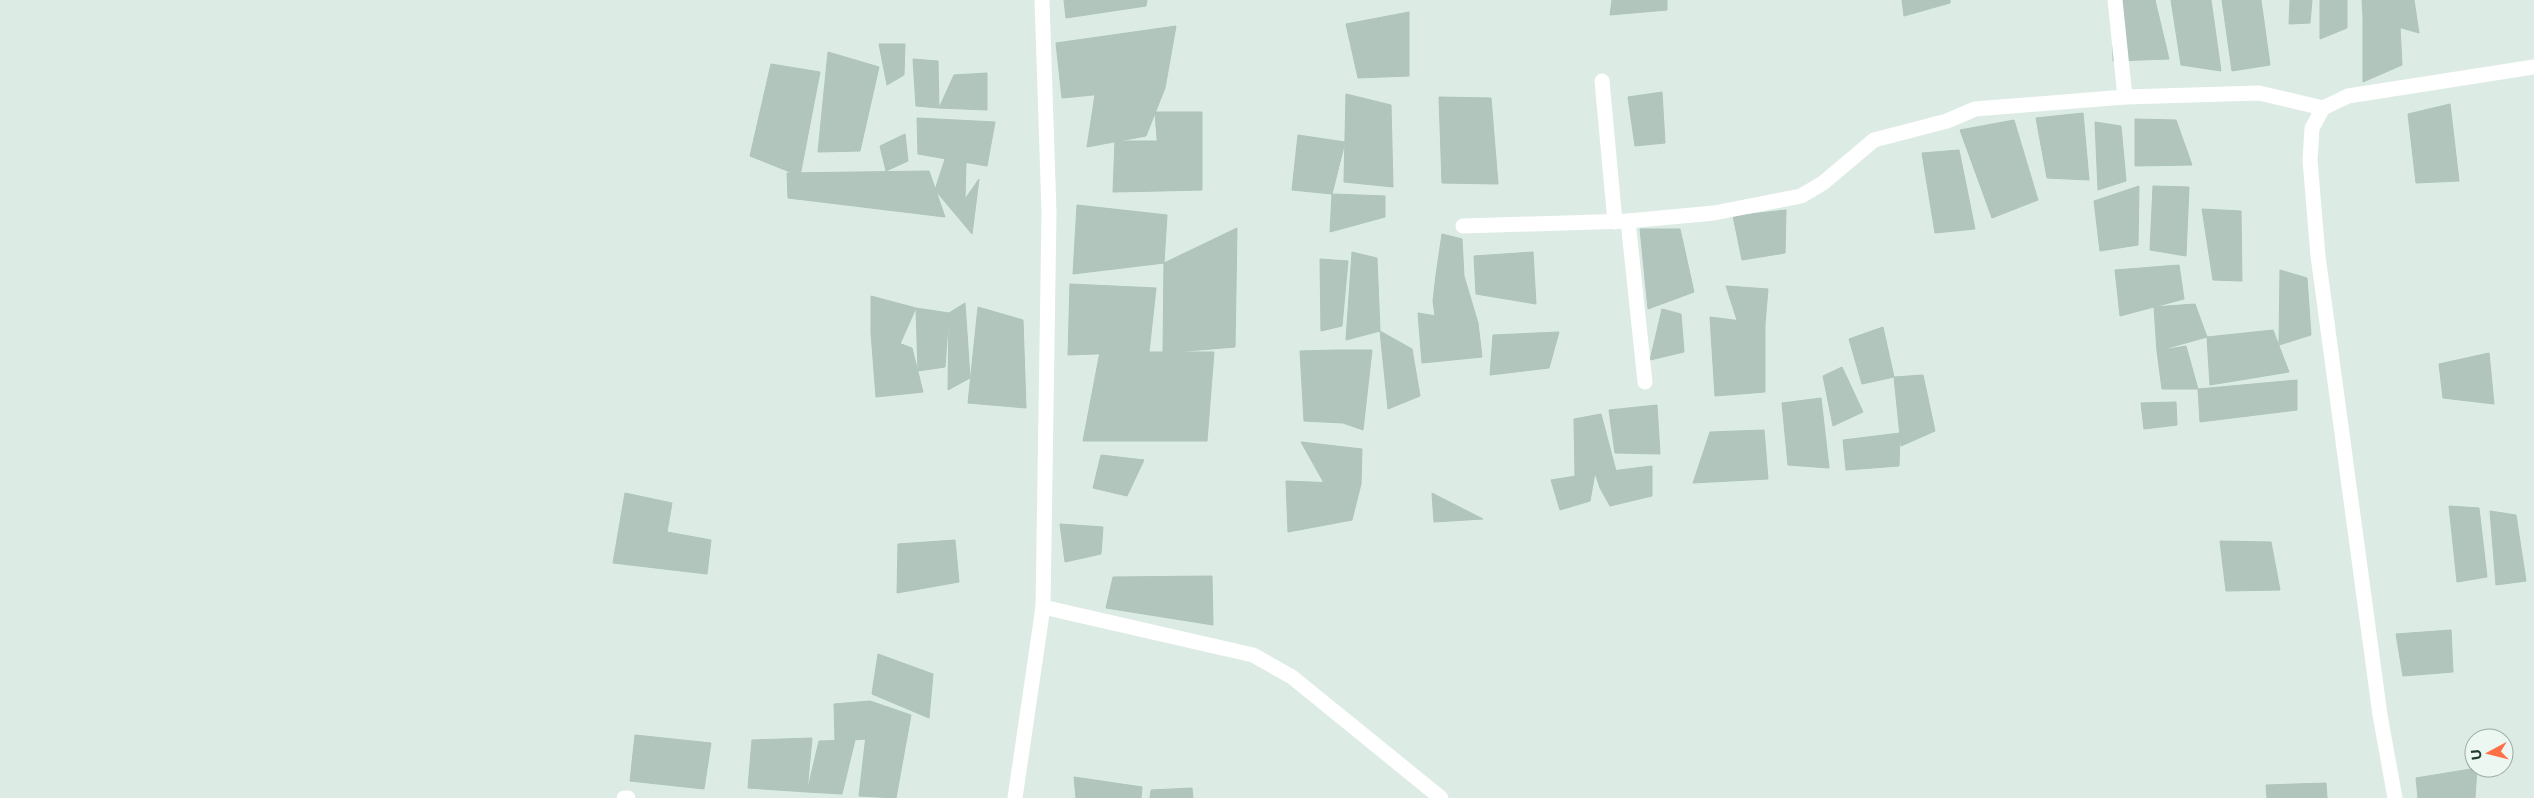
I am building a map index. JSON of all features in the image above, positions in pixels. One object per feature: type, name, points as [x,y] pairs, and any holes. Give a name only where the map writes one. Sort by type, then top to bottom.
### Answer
[{"type":"street","points":[[1015,798],[1043,607],[1049,212],[1042,0]]},
{"type":"street","points":[[2115,0],[2126,97]]},
{"type":"street","points":[[2395,798],[2378,705],[2318,256],[2310,160],[2312,128],[2323,108],[2348,96],[2534,67]]},
{"type":"street","points":[[1602,81],[1645,382]]},
{"type":"street","points":[[1464,226],[1622,222],[1714,213],[1801,196],[1823,184],[1874,140],[1947,121],[1975,109],[2126,97],[2259,93],[2323,108]]},
{"type":"street","points":[[1043,607],[1253,655],[1292,677],[1440,798]]},
{"type":"building","points":[[1064,0],[1147,0],[1146,6],[1066,18]]},
{"type":"building","points":[[1612,0],[1667,0],[1667,10],[1610,15]]},
{"type":"building","points":[[1902,0],[1950,0],[1950,3],[1904,16]]},
{"type":"building","points":[[2112,0],[2155,0],[2169,59],[2113,61]]},
{"type":"building","points":[[2171,0],[2211,0],[2221,71],[2181,65]]},
{"type":"building","points":[[2222,0],[2261,0],[2270,65],[2232,71]]},
{"type":"building","points":[[2290,0],[2312,0],[2310,23],[2289,24]]},
{"type":"building","points":[[2320,0],[2347,0],[2347,28],[2320,39]]},
{"type":"building","points":[[2362,0],[2414,0],[2419,33],[2363,17]]},
{"type":"building","points":[[1409,12],[1409,76],[1358,78],[1346,24]]},
{"type":"building","points":[[2363,17],[2400,27],[2402,65],[2363,82]]},
{"type":"building","points":[[1176,26],[1165,88],[1062,98],[1056,43]]},
{"type":"building","points":[[879,44],[905,44],[904,75],[887,85]]},
{"type":"building","points":[[828,52],[879,67],[860,151],[818,152]]},
{"type":"building","points":[[913,59],[938,61],[939,108],[916,106]]},
{"type":"building","points":[[771,64],[820,72],[800,176],[750,156]]},
{"type":"building","points":[[987,73],[987,110],[939,108],[954,75]]},
{"type":"building","points":[[1165,88],[1146,136],[1087,147],[1095,95]]},
{"type":"building","points":[[1662,92],[1665,143],[1635,146],[1628,97]]},
{"type":"building","points":[[1346,94],[1391,105],[1393,187],[1344,182]]},
{"type":"building","points":[[1439,97],[1491,98],[1498,184],[1442,183]]},
{"type":"building","points":[[2450,104],[2459,181],[2416,183],[2408,114]]},
{"type":"building","points":[[1155,112],[1202,112],[1202,190],[1161,191]]},
{"type":"building","points":[[2083,113],[2089,180],[2047,178],[2036,118]]},
{"type":"building","points":[[917,118],[995,122],[987,166],[918,154]]},
{"type":"building","points":[[2135,119],[2176,120],[2192,165],[2135,166]]},
{"type":"building","points":[[2014,120],[2038,200],[1992,218],[1960,130]]},
{"type":"building","points":[[2095,122],[2121,126],[2126,181],[2098,190]]},
{"type":"building","points":[[905,134],[908,161],[886,171],[880,146]]},
{"type":"building","points":[[1298,135],[1345,142],[1332,194],[1292,190]]},
{"type":"building","points":[[1115,141],[1169,141],[1161,191],[1113,192]]},
{"type":"building","points":[[1959,150],[1975,229],[1935,233],[1922,153]]},
{"type":"building","points":[[945,159],[966,162],[965,199],[979,179],[972,234],[935,190]]},
{"type":"building","points":[[929,171],[945,217],[788,198],[787,173]]},
{"type":"building","points":[[2139,186],[2138,245],[2100,251],[2094,201]]},
{"type":"building","points":[[2153,186],[2189,187],[2186,256],[2150,250]]},
{"type":"building","points":[[1332,194],[1385,196],[1385,217],[1330,232]]},
{"type":"building","points":[[1077,205],[1167,215],[1164,263],[1073,274]]},
{"type":"building","points":[[2202,209],[2241,211],[2242,281],[2213,280]]},
{"type":"building","points":[[1786,210],[1785,253],[1742,260],[1733,216]]},
{"type":"building","points":[[1237,228],[1235,347],[1163,353],[1164,263]]},
{"type":"building","points":[[1640,229],[1680,229],[1694,292],[1648,309]]},
{"type":"building","points":[[1442,234],[1462,239],[1464,276],[1436,275]]},
{"type":"building","points":[[1352,252],[1377,258],[1380,331],[1346,340]]},
{"type":"building","points":[[1533,252],[1536,304],[1476,294],[1474,256]]},
{"type":"building","points":[[1320,259],[1348,261],[1342,326],[1321,331]]},
{"type":"building","points":[[2179,265],[2184,299],[2120,316],[2115,270]]},
{"type":"building","points":[[2280,270],[2307,278],[2311,335],[2279,345]]},
{"type":"building","points":[[1436,275],[1464,276],[1478,323],[1435,316],[1433,301]]},
{"type":"building","points":[[1070,284],[1156,288],[1149,352],[1068,355]]},
{"type":"building","points":[[1726,286],[1768,289],[1765,324],[1737,320]]},
{"type":"building","points":[[871,296],[916,308],[900,344],[871,333]]},
{"type":"building","points":[[965,303],[970,378],[948,390],[949,313]]},
{"type":"building","points":[[2195,304],[2207,337],[2157,351],[2154,307]]},
{"type":"building","points":[[978,307],[1023,320],[1026,408],[968,403]]},
{"type":"building","points":[[916,308],[949,313],[945,367],[918,371]]},
{"type":"building","points":[[1662,309],[1681,314],[1684,352],[1650,360]]},
{"type":"building","points":[[1418,313],[1478,323],[1482,357],[1422,363]]},
{"type":"building","points":[[1710,317],[1765,324],[1765,392],[1715,396]]},
{"type":"building","points":[[1883,327],[1894,377],[1862,384],[1849,339]]},
{"type":"building","points":[[2273,330],[2289,372],[2210,385],[2207,337]]},
{"type":"building","points":[[1380,331],[1412,349],[1420,396],[1388,409]]},
{"type":"building","points":[[1559,332],[1549,368],[1490,375],[1493,335]]},
{"type":"building","points":[[871,333],[912,348],[923,392],[876,397]]},
{"type":"building","points":[[2186,346],[2198,389],[2162,389],[2157,351]]},
{"type":"building","points":[[1337,350],[1343,423],[1304,421],[1300,351]]},
{"type":"building","points":[[1337,350],[1372,350],[1363,430],[1343,423]]},
{"type":"building","points":[[1100,352],[1214,352],[1207,441],[1083,441]]},
{"type":"building","points":[[2489,353],[2494,404],[2443,398],[2439,364]]},
{"type":"building","points":[[1842,367],[1863,412],[1833,426],[1823,376]]},
{"type":"building","points":[[1923,375],[1935,431],[1901,446],[1894,377]]},
{"type":"building","points":[[2297,380],[2297,410],[2200,422],[2198,389]]},
{"type":"building","points":[[1821,398],[1829,468],[1788,465],[1782,403]]},
{"type":"building","points":[[2176,402],[2177,425],[2144,429],[2141,403]]},
{"type":"building","points":[[1657,405],[1660,454],[1615,453],[1609,410]]},
{"type":"building","points":[[1601,414],[1616,471],[1575,476],[1574,419]]},
{"type":"building","points":[[1764,430],[1768,479],[1693,483],[1710,432]]},
{"type":"building","points":[[1900,433],[1899,466],[1846,470],[1843,440]]},
{"type":"building","points":[[1301,442],[1362,449],[1361,484],[1324,483]]},
{"type":"building","points":[[1101,455],[1144,460],[1127,496],[1093,488]]},
{"type":"building","points":[[1652,466],[1652,496],[1610,506],[1600,488],[1595,473]]},
{"type":"building","points":[[1595,473],[1590,501],[1560,510],[1551,480]]},
{"type":"building","points":[[1286,481],[1361,484],[1352,520],[1288,532]]},
{"type":"building","points":[[625,493],[672,503],[667,532],[711,540],[707,574],[613,563]]},
{"type":"building","points":[[1432,493],[1483,519],[1434,522]]},
{"type":"building","points":[[2449,506],[2479,508],[2487,577],[2457,582]]},
{"type":"building","points":[[2490,511],[2516,515],[2526,581],[2496,585]]},
{"type":"building","points":[[1060,524],[1103,527],[1101,554],[1065,562]]},
{"type":"building","points":[[955,540],[959,582],[897,593],[898,544]]},
{"type":"building","points":[[2220,541],[2271,542],[2280,590],[2226,591]]},
{"type":"building","points":[[1212,576],[1213,625],[1106,608],[1113,577]]},
{"type":"building","points":[[2451,630],[2453,672],[2403,676],[2396,634]]},
{"type":"building","points":[[878,654],[933,674],[929,718],[872,694]]},
{"type":"building","points":[[870,701],[911,715],[896,798],[859,796]]},
{"type":"building","points":[[870,701],[866,739],[835,741],[834,704]]},
{"type":"building","points":[[635,735],[711,743],[704,789],[630,781]]},
{"type":"building","points":[[812,738],[807,792],[748,788],[752,740]]},
{"type":"building","points":[[855,740],[842,794],[807,792],[819,741]]},
{"type":"building","points":[[2464,770],[2464,778],[2476,778],[2475,798],[2418,798],[2416,778]]},
{"type":"building","points":[[1074,777],[1142,787],[1141,798],[1076,798]]},
{"type":"building","points":[[2326,783],[2327,798],[2267,798],[2266,785]]},
{"type":"building","points":[[1192,788],[1193,798],[1150,798],[1151,790]]}]
